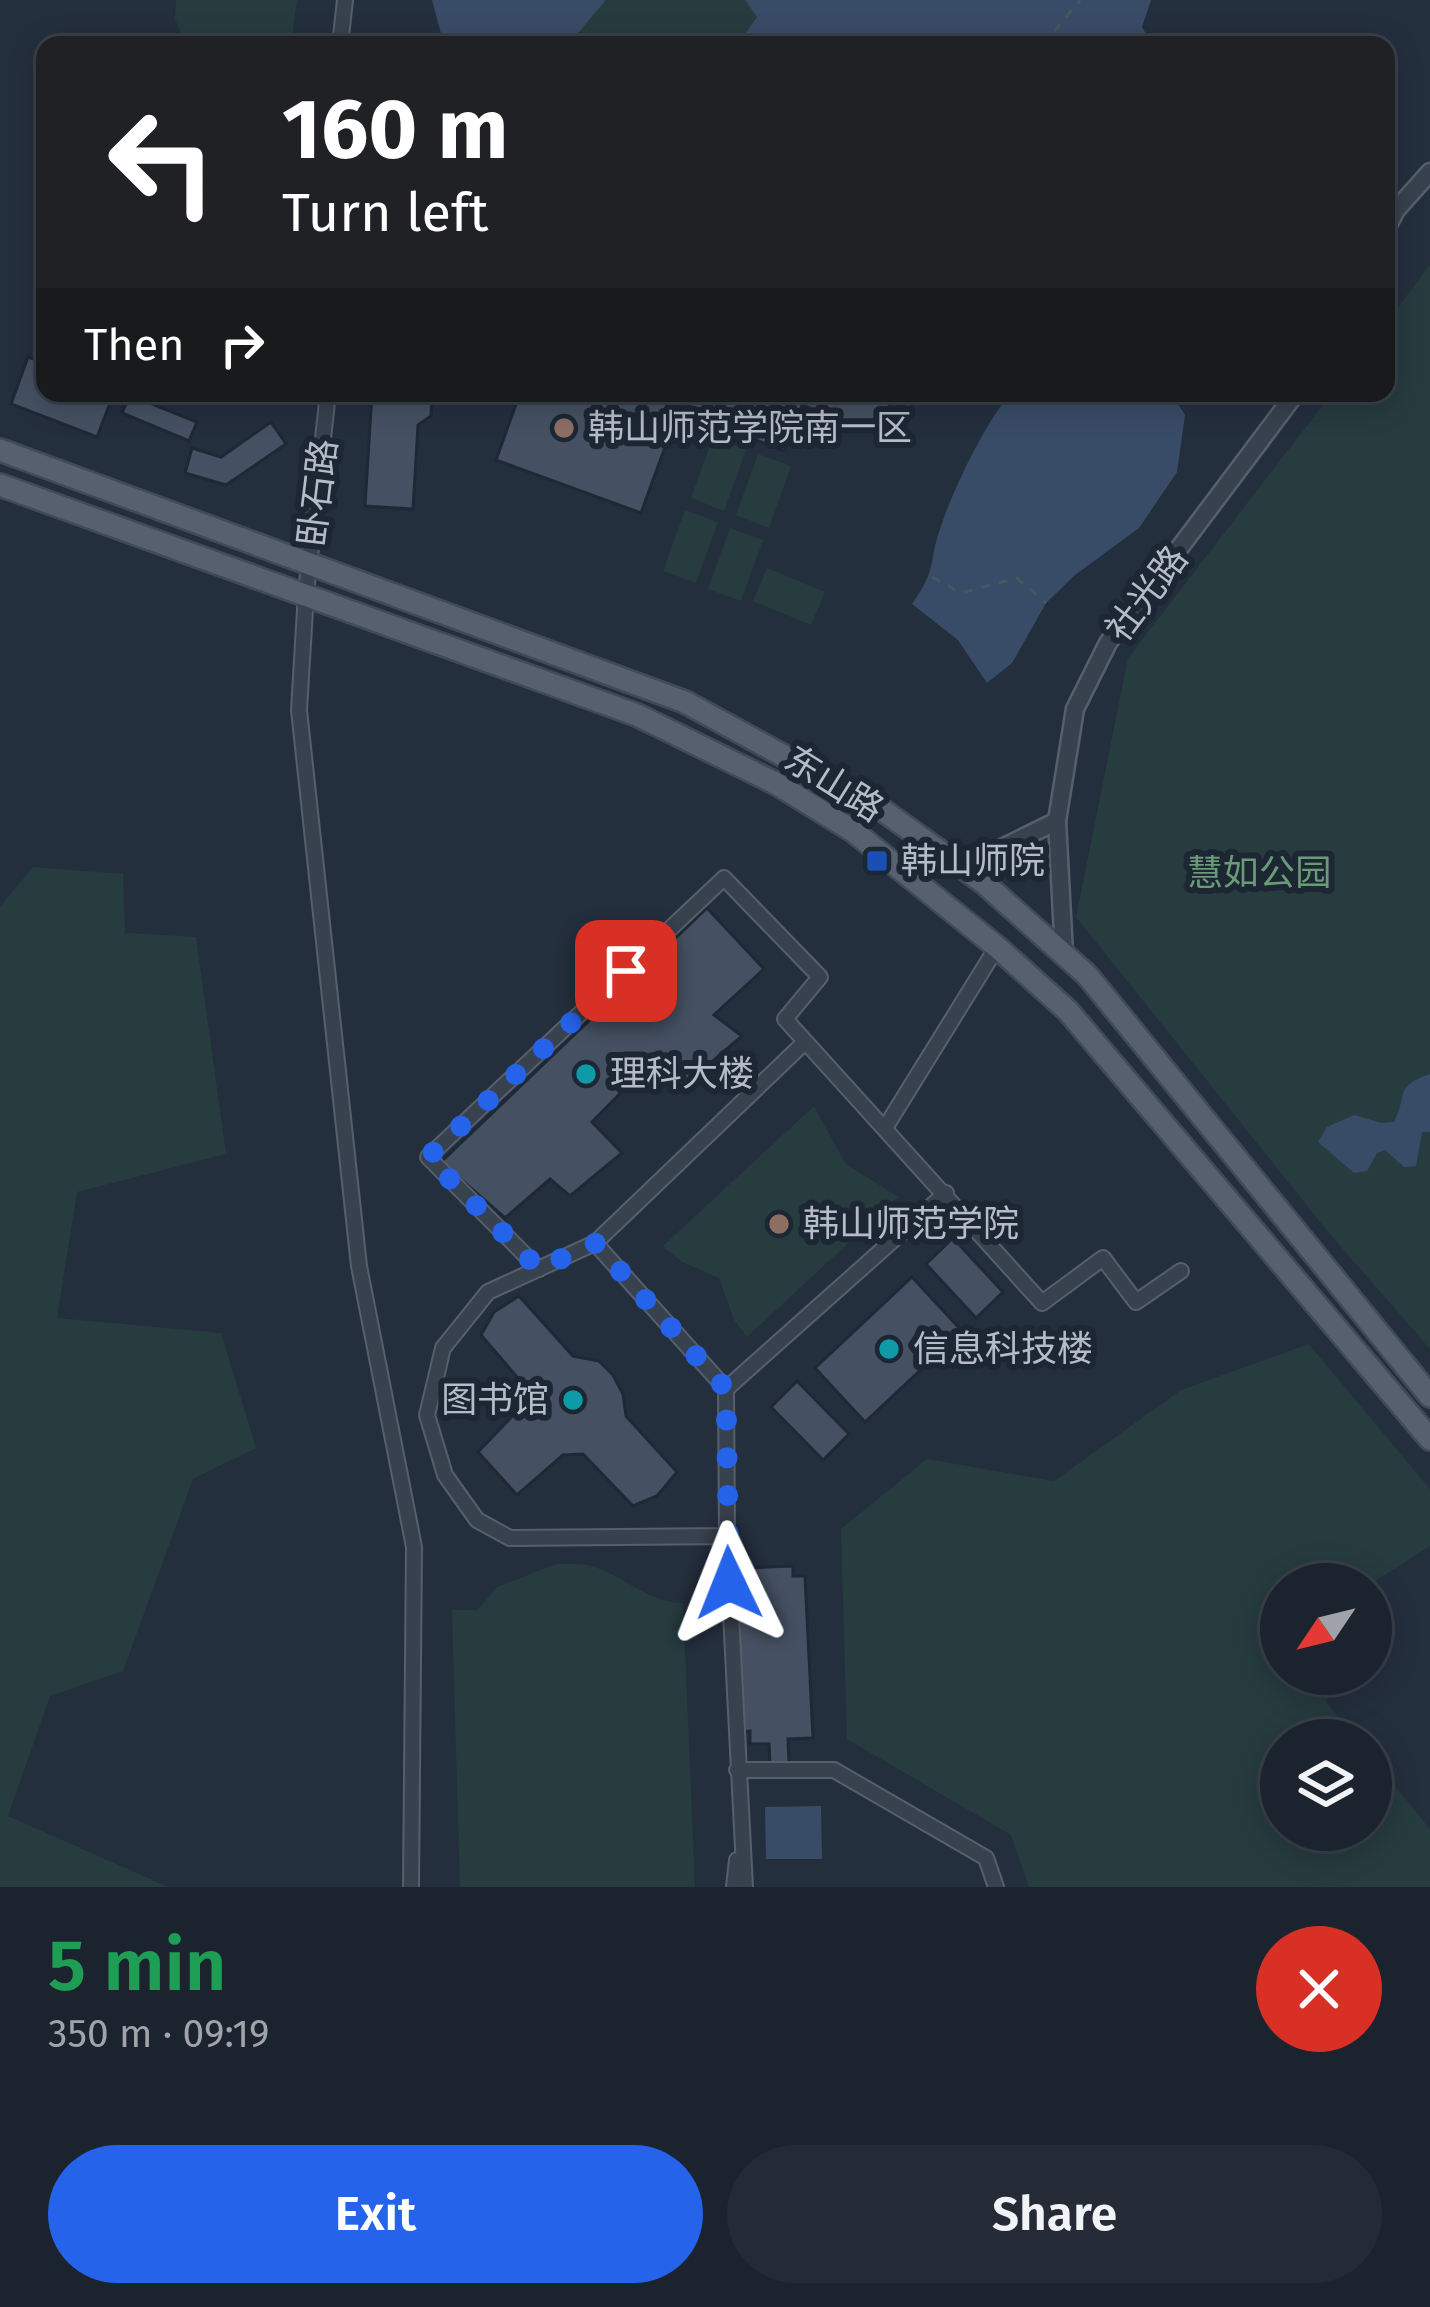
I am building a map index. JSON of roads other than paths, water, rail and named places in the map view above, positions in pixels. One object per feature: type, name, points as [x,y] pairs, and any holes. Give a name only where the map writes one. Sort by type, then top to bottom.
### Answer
[{"type":"main road","name":"东山路","points":[[0,450],[685,702],[881,809],[963,868],[1087,975],[1430,1396]]},
{"type":"main road","name":"东山路","points":[[0,485],[637,715],[777,784],[853,831],[998,947],[1068,1011],[1430,1438]]},
{"type":"street","points":[[341,36],[346,0]]},
{"type":"street","points":[[1395,212],[1430,172]]},
{"type":"street","name":"卧石路","points":[[327,402],[306,592],[299,710],[358,1266],[413,1547],[411,1887]]},
{"type":"street","name":"社光路","points":[[1064,954],[1057,821],[1075,709],[1108,643],[1289,402]]},
{"type":"street","points":[[963,868],[1057,821]]},
{"type":"street","points":[[539,1269],[428,1157],[724,878],[820,977],[785,1019],[1042,1303],[1102,1258],[1136,1302],[1181,1271]]},
{"type":"street","points":[[885,1128],[998,947]]},
{"type":"street","points":[[727,1536],[510,1538],[477,1520],[445,1475],[427,1415],[443,1348],[488,1292],[595,1243],[805,1042]]},
{"type":"street","points":[[726,1389],[946,1193]]},
{"type":"street","points":[[595,1243],[726,1389],[727,1536],[745,1887]]},
{"type":"street","points":[[737,1770],[834,1770],[986,1858],[996,1887]]},
{"type":"street","points":[[734,1887],[741,1825]]},
{"type":"water","points":[[432,0],[606,0],[576,36],[442,36]]},
{"type":"water","points":[[745,0],[1151,0],[1142,27],[1147,36],[743,36],[757,17]]},
{"type":"water","points":[[1005,402],[1177,402],[1185,415],[1177,472],[1139,528],[1046,603],[1012,663],[987,683],[958,640],[912,604],[929,573],[941,526],[962,475]]},
{"type":"water","points":[[1430,1074],[1430,1132],[1422,1132],[1416,1166],[1404,1167],[1385,1150],[1377,1153],[1367,1171],[1354,1173],[1318,1142],[1327,1127],[1354,1115],[1394,1122],[1406,1087]]},
{"type":"water","points":[[821,1806],[822,1859],[766,1859],[765,1807]]},
{"type":"place","name":"韩山师范学院南一区","points":[[564,428]]},
{"type":"place","name":"韩山师院","points":[[877,861]]},
{"type":"place","name":"理科大楼","points":[[586,1074]]},
{"type":"place","name":"韩山师范学院","points":[[779,1224]]},
{"type":"place","name":"信息科技楼","points":[[889,1349]]},
{"type":"place","name":"图书馆","points":[[573,1400]]},
{"type":"park label","name":"慧如公园","points":[[1259,873]]}]
